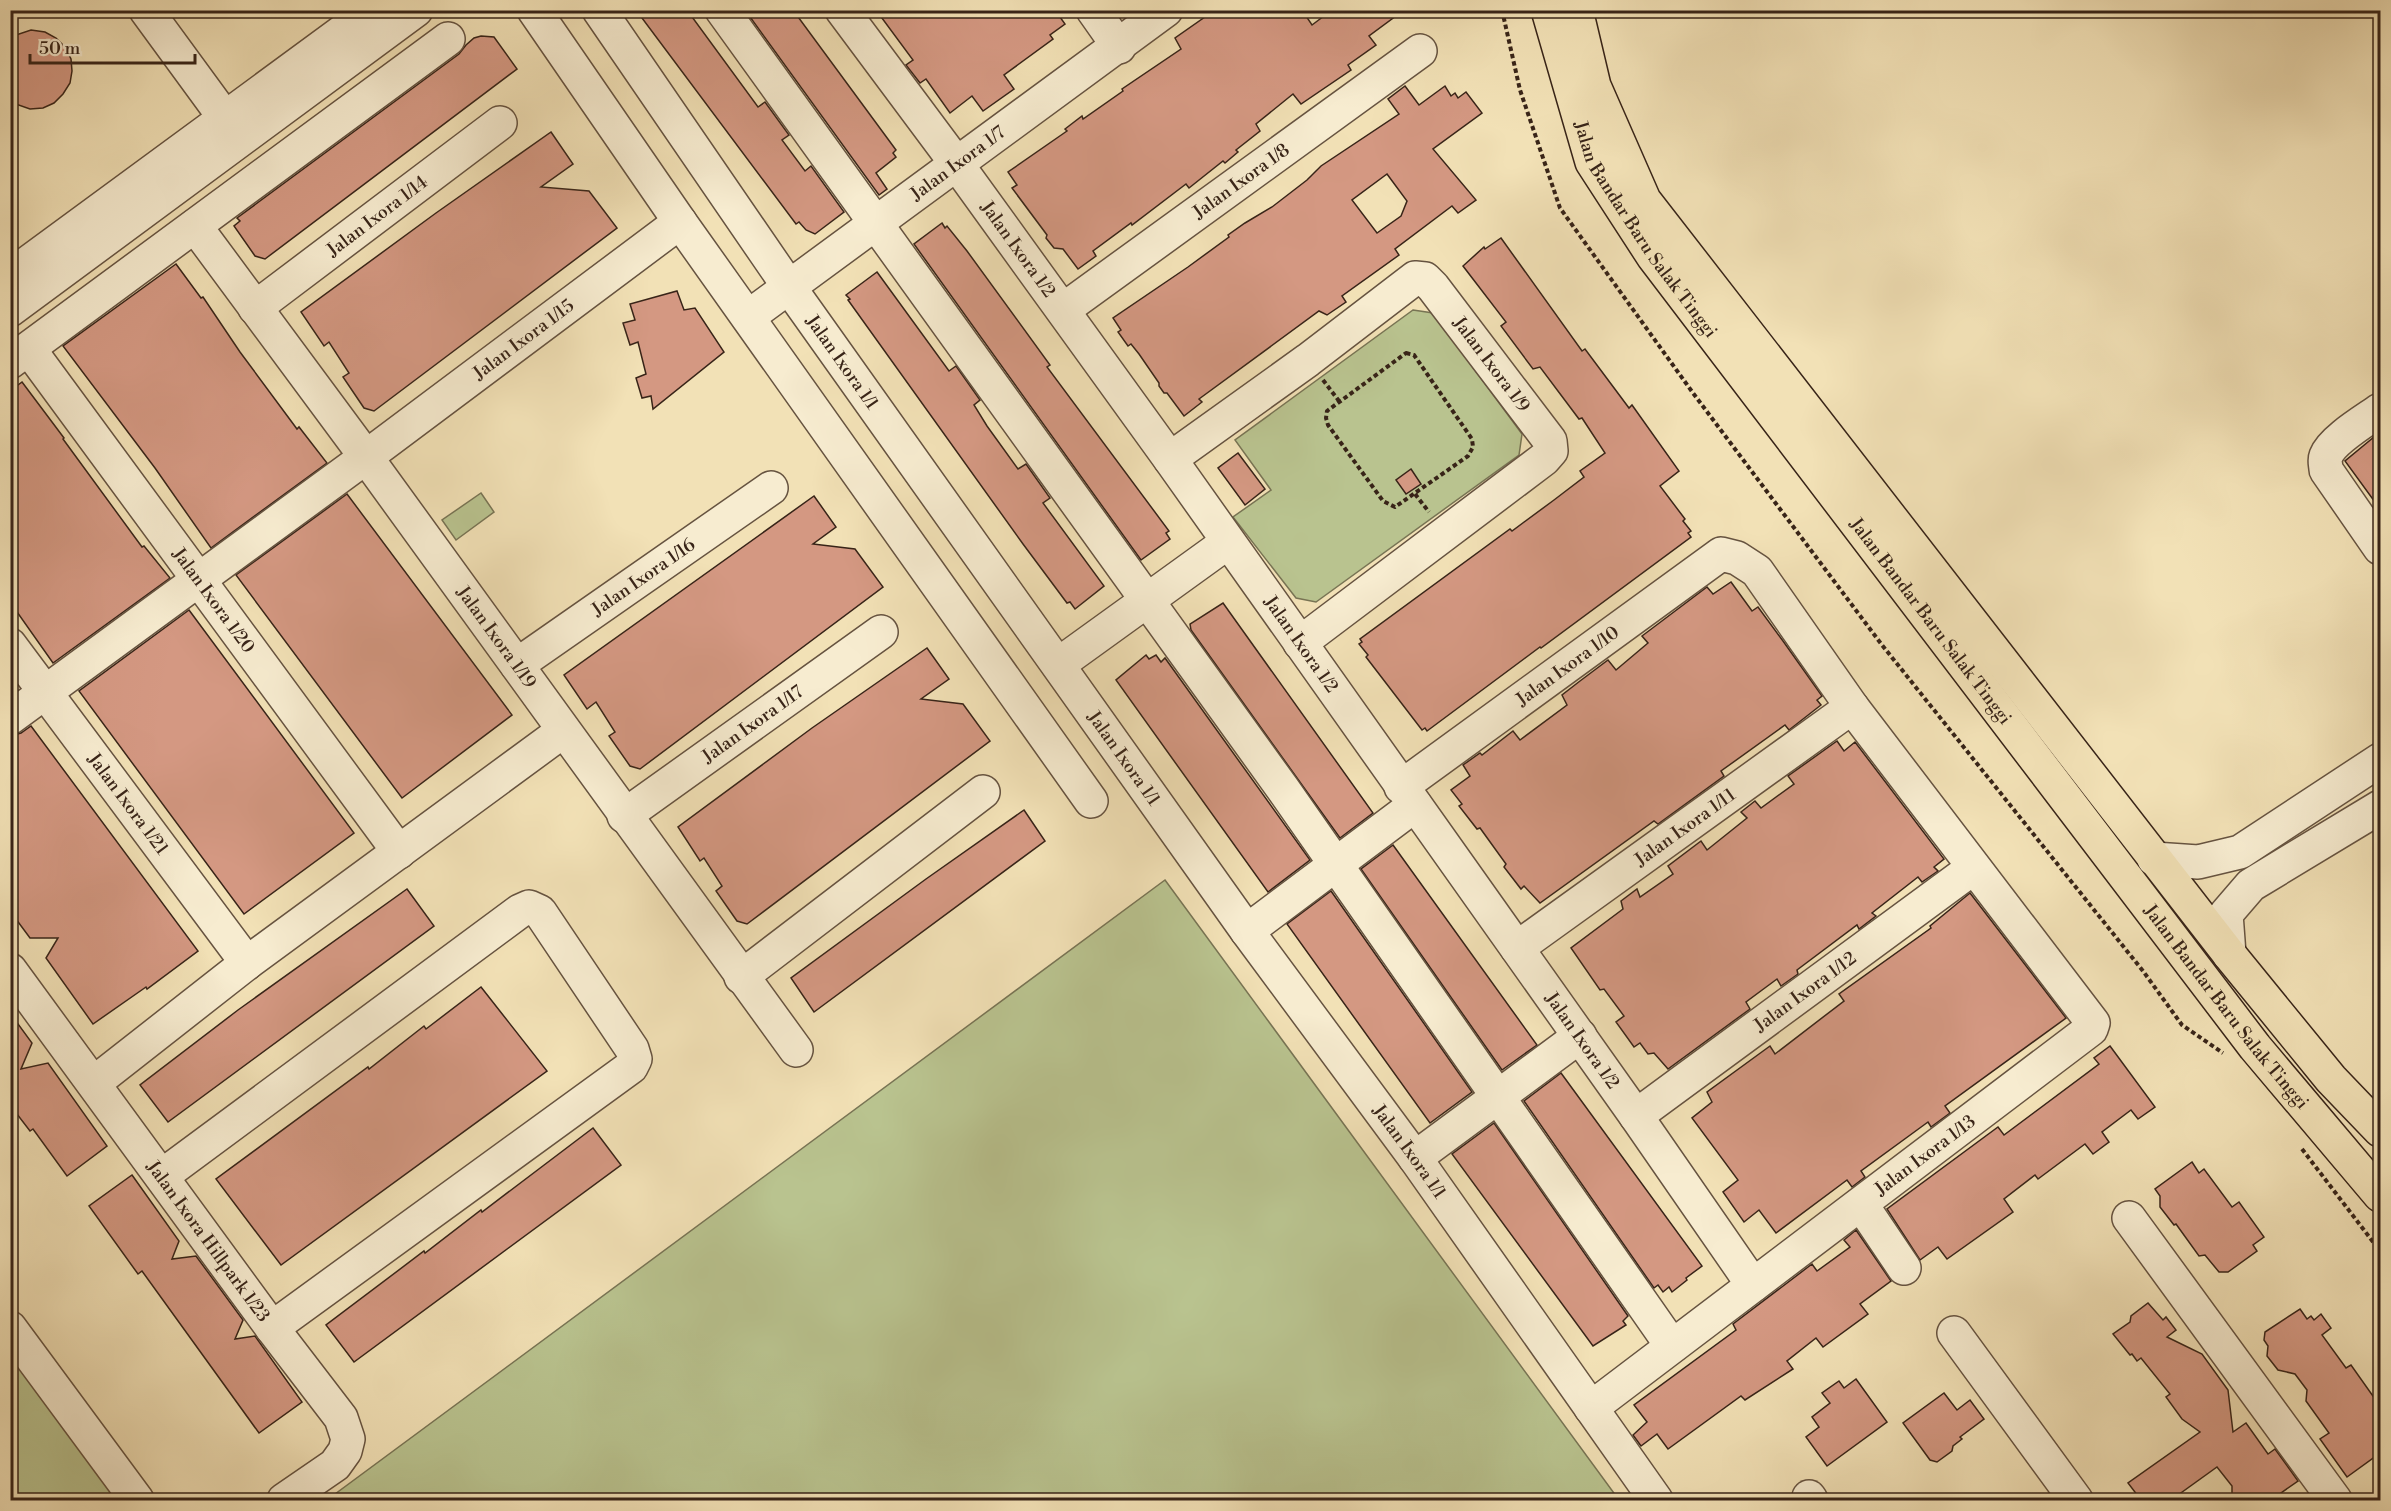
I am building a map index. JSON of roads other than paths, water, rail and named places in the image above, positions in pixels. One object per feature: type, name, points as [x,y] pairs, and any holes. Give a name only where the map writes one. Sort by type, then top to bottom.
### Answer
[{"type":"main road","name":"Jalan Bandar Baru Salak Tinggi","points":[[1548,10],[1592,162],[1653,256],[2255,1047],[2380,1195]]},
{"type":"main road","name":"Jalan Bandar Baru Salak Tinggi","points":[[1576,10],[1594,86],[1644,200],[2229,954],[2331,1079],[2380,1130]]},
{"type":"street","points":[[146,10],[225,118]]},
{"type":"street","points":[[10,276],[372,10]]},
{"type":"street","points":[[10,309],[416,10]]},
{"type":"street","points":[[534,10],[680,222],[1091,801]]},
{"type":"street","name":"Jalan Ixora 1/1","points":[[599,10],[789,287],[1247,931],[1414,1158],[1656,1500]]},
{"type":"street","points":[[722,10],[874,224],[1000,393],[1336,864],[1672,1346]]},
{"type":"street","name":"Jalan Ixora 1/2","points":[[842,10],[956,163],[1170,459],[1580,1036],[1753,1285]]},
{"type":"street","points":[[1093,10],[1119,47]]},
{"type":"street","name":"Jalan Ixora 1/7","points":[[748,316],[1119,47],[1166,10]]},
{"type":"street","points":[[20,356],[448,39]]},
{"type":"street","name":"Jalan Ixora 1/8","points":[[1063,310],[1420,51]]},
{"type":"street","name":"Jalan Ixora 1/14","points":[[255,309],[500,123]]},
{"type":"street","name":"Jalan Ixora 1/15","points":[[10,718],[366,457],[680,222]]},
{"type":"street","name":"Jalan Ixora 1/19","points":[[195,226],[366,457],[624,816],[796,1050]]},
{"type":"street","name":"Jalan Ixora 1/9","points":[[1170,459],[1308,360],[1415,278],[1425,279],[1433,287],[1550,441],[1551,451],[1544,459],[1300,643]]},
{"type":"street","name":"Jalan Ixora 1/20","points":[[20,356],[199,580],[399,852]]},
{"type":"street","points":[[2380,410],[2343,438],[2330,450],[2325,459],[2326,470],[2380,548]]},
{"type":"street","name":"Jalan Ixora 1/16","points":[[517,666],[771,488]]},
{"type":"street","points":[[1059,664],[1228,542]]},
{"type":"street","name":"Jalan Ixora 1/10","points":[[1408,796],[1721,554],[1737,558],[1757,571],[1852,707]]},
{"type":"street","name":"Jalan Ixora 1/17","points":[[624,816],[881,632]]},
{"type":"street","name":"Jalan Ixora 1/21","points":[[10,645],[248,963]]},
{"type":"street","points":[[1852,707],[1973,868]]},
{"type":"street","name":"Jalan Ixora 1/11","points":[[1517,948],[1852,707]]},
{"type":"street","points":[[94,1083],[248,963],[563,730]]},
{"type":"street","points":[[2154,859],[2198,862],[2240,852],[2380,760]]},
{"type":"street","points":[[741,977],[983,792]]},
{"type":"street","points":[[1247,931],[1336,864],[1408,796]]},
{"type":"street","points":[[2229,954],[2226,914],[2251,885],[2380,807]]},
{"type":"street","name":"Jalan Ixora 1/13","points":[[1591,1408],[2091,1029],[2092,1023],[1973,868]]},
{"type":"street","name":"Jalan Ixora 1/12","points":[[1636,1116],[1973,868]]},
{"type":"street","points":[[162,1176],[520,911],[529,907],[540,912],[632,1049],[635,1059],[631,1067],[272,1328]]},
{"type":"street","name":"Jalan Ixora Hillpark 1/23","points":[[10,970],[272,1328],[341,1418],[348,1439],[345,1451],[335,1465],[284,1500]]},
{"type":"street","points":[[1414,1158],[1580,1036]]},
{"type":"street","points":[[1860,1203],[1904,1268]]},
{"type":"street","points":[[2129,1218],[2335,1500]]},
{"type":"street","points":[[10,1328],[137,1500]]},
{"type":"street","points":[[1954,1333],[2076,1500]]}]
